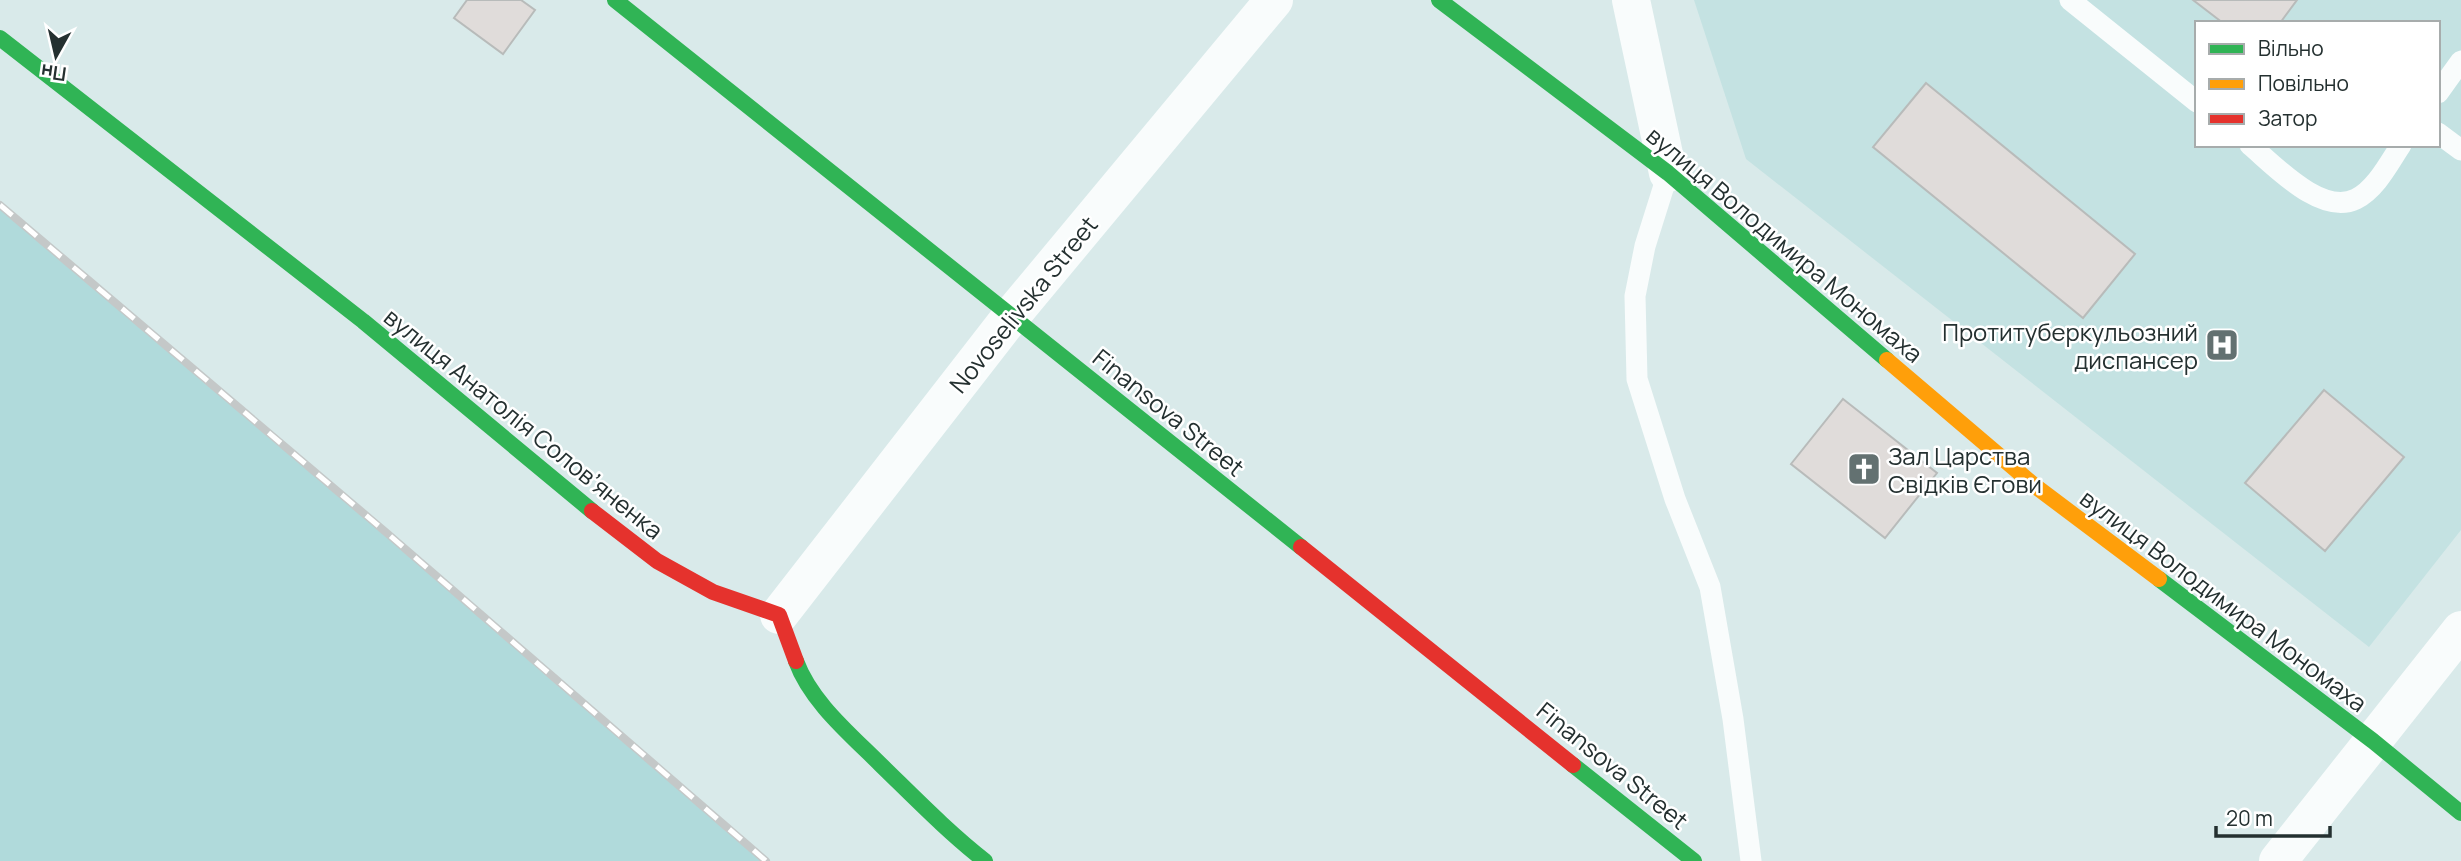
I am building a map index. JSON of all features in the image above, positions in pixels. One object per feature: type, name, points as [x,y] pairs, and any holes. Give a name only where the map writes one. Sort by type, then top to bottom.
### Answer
[{"type":"street","name":"Finansova Street","points":[[615,0],[1694,861]]},
{"type":"street","name":"Novoselivska Street","points":[[779,615],[1012,315],[1274,0]]},
{"type":"street","name":"вулиця Володимира Мономаха","points":[[1439,0],[1668,173],[2035,486],[2373,741],[2461,813]]},
{"type":"street","points":[[1631,0],[1668,173]]},
{"type":"street","name":"вулиця Анатолія Соловʼяненка","points":[[0,38],[363,321],[594,513],[657,561],[713,592],[779,615]]},
{"type":"street","points":[[779,615],[803,680],[842,726],[952,835],[985,861]]},
{"type":"street","points":[[2278,861],[2461,630]]},
{"type":"lane","points":[[2070,0],[2195,100]]},
{"type":"lane","points":[[2440,90],[2461,61]]},
{"type":"lane","points":[[2440,134],[2461,150]]},
{"type":"lane","points":[[2252,147],[2308,192],[2331,203],[2356,199],[2375,183],[2400,147]]},
{"type":"lane","points":[[1668,173],[1645,246],[1635,296],[1637,379],[1675,499],[1710,587],[1733,719],[1751,861]]},
{"type":"shaded area","name":"Протитуберкульозний диспансер","points":[[1694,0],[2461,0],[2461,530],[2369,647],[1746,159]]},
{"type":"shaded area","points":[[0,205],[388,534],[766,861],[0,861]]},
{"type":"building","points":[[467,0],[521,0],[535,10],[503,54],[454,18]]},
{"type":"building","points":[[2193,0],[2297,0],[2281,21],[2220,21]]},
{"type":"building","points":[[1926,83],[2135,254],[2083,318],[1873,147]]},
{"type":"building","points":[[2324,390],[2404,457],[2325,551],[2245,483]]},
{"type":"building","name":"Зал Царства Свідків Єгови","points":[[1843,399],[1937,473],[1885,538],[1791,464]]},
{"type":"railway","points":[[0,205],[388,534],[766,861]]},
{"type":"traffic: fast","points":[[615,0],[1301,547]]},
{"type":"traffic: fast","points":[[1439,0],[1668,173],[1887,360]]},
{"type":"traffic: fast","points":[[0,38],[363,321],[592,511]]},
{"type":"traffic: fast","points":[[2159,579],[2373,741],[2461,813]]},
{"type":"traffic: fast","points":[[796,661],[811,690],[832,717],[985,861]]},
{"type":"traffic: fast","points":[[1573,765],[1694,861]]},
{"type":"traffic: slow","points":[[1887,360],[2035,486],[2159,579]]},
{"type":"traffic: jam","points":[[592,511],[657,561],[713,592],[779,615],[796,661]]},
{"type":"traffic: jam","points":[[1301,547],[1573,765]]},
{"type":"place","name":"Протитуберкульозний диспансер","points":[[2222,345]]},
{"type":"place","name":"Зал Царства Свідків Єгови","points":[[1864,469]]}]
